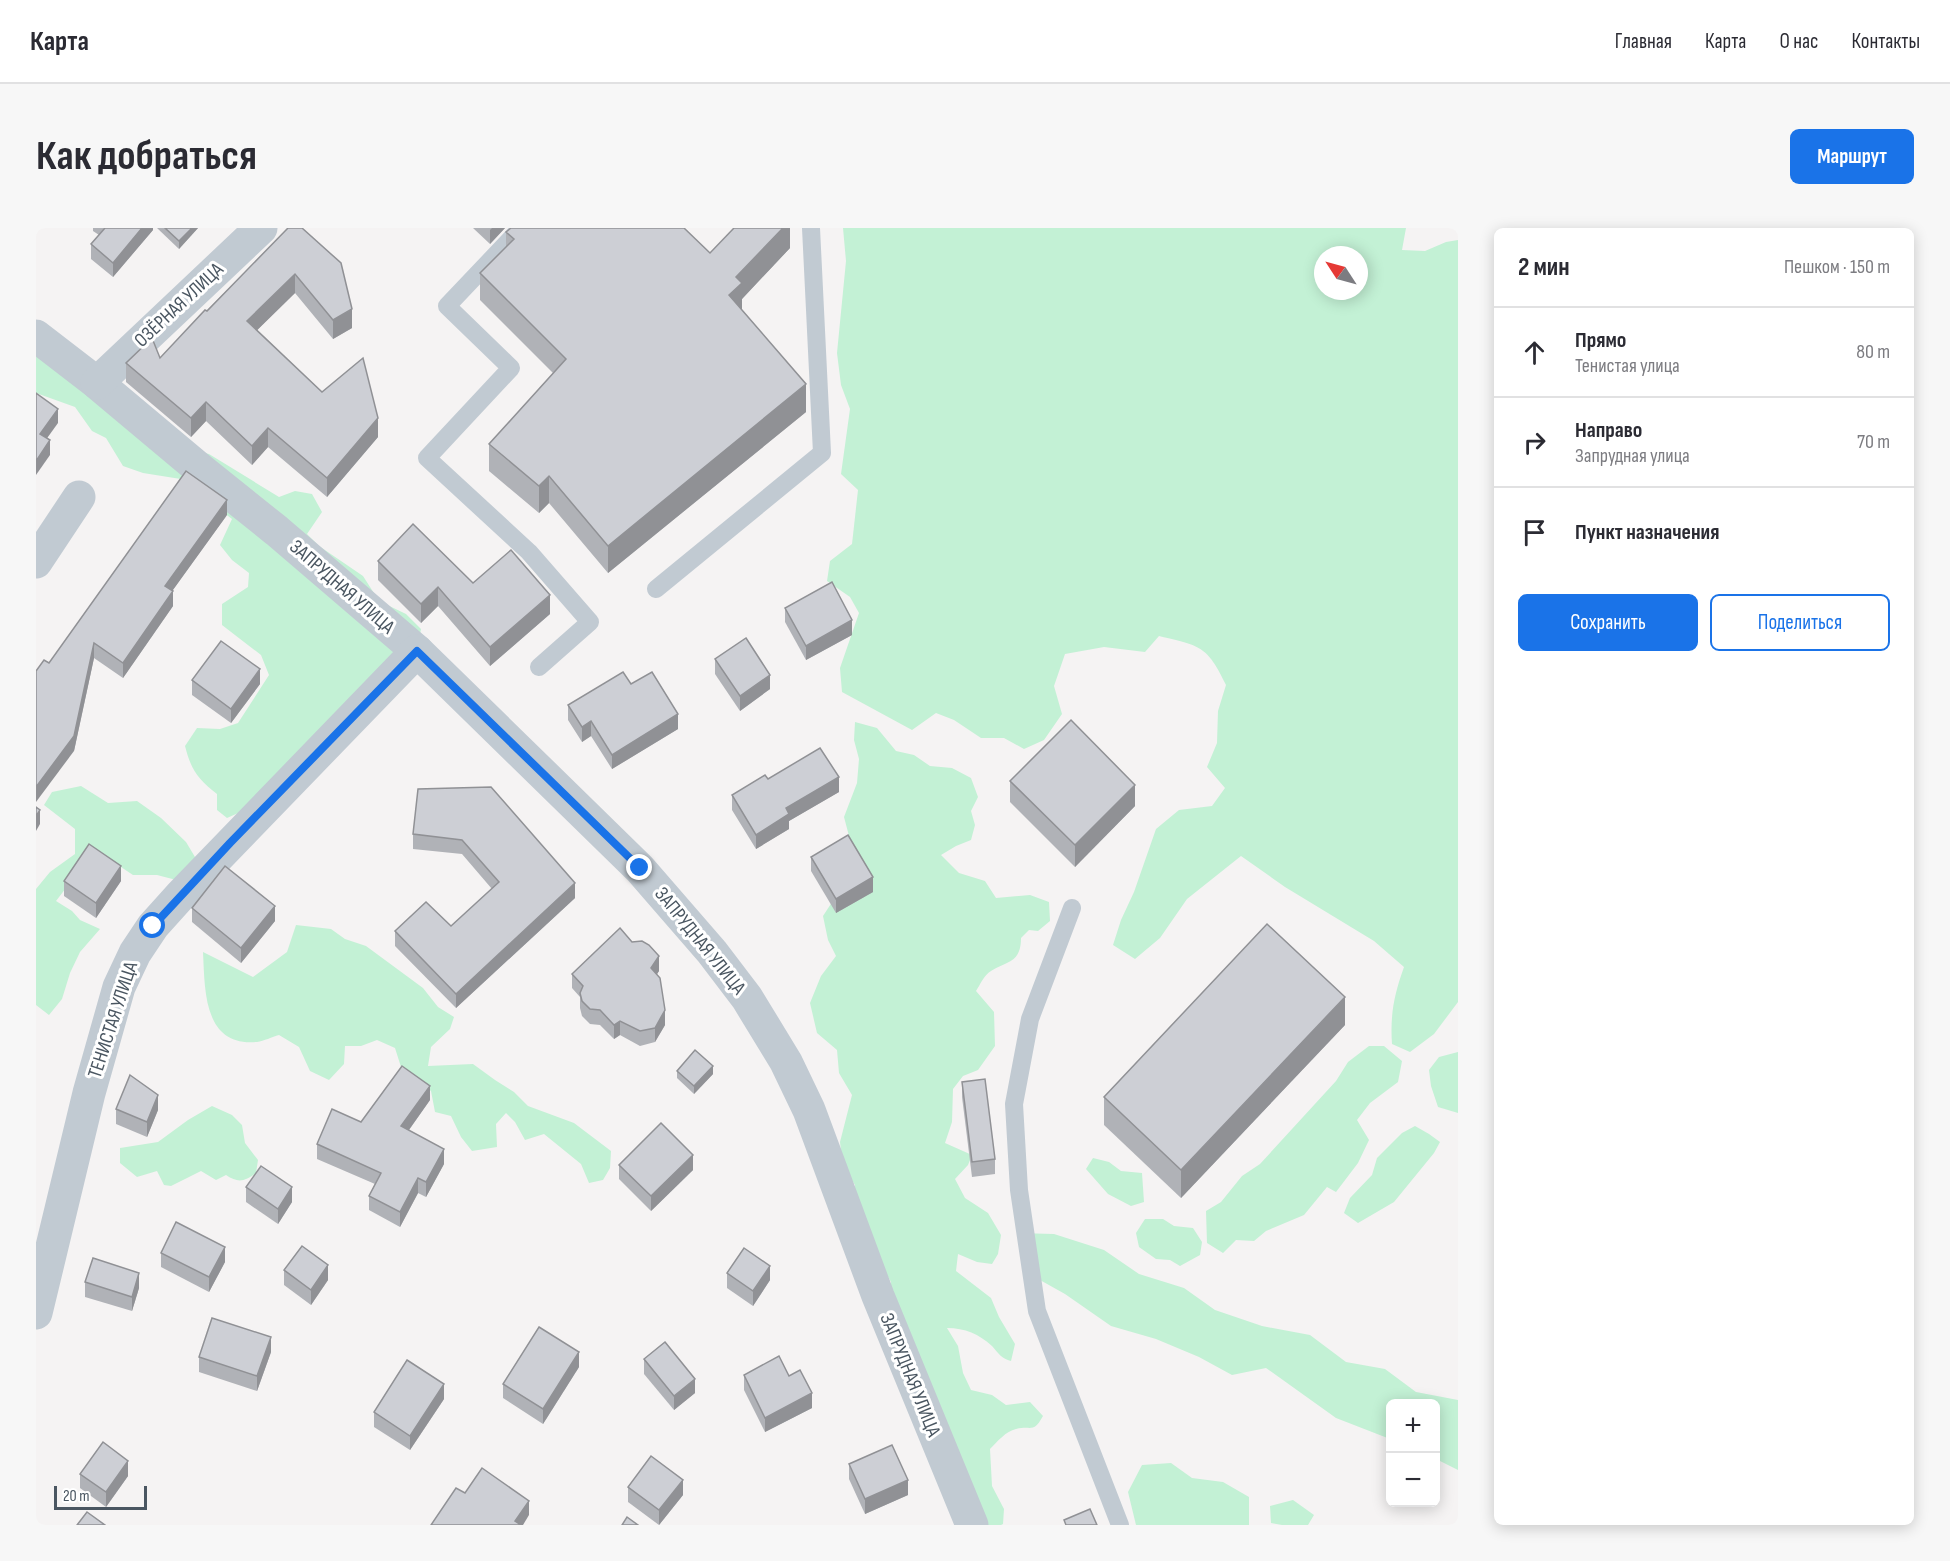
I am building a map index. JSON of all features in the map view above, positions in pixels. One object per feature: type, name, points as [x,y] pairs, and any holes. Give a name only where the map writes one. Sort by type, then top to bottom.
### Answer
[{"type":"street","name":"ОЗЁРНАЯ УЛИЦА","points":[[96,383],[261,228]]},
{"type":"street","name":"ЗАПРУДНАЯ УЛИЦА","points":[[36,336],[277,531],[417,651],[640,868],[712,952],[747,998],[786,1062],[809,1110],[878,1296],[972,1525]]},
{"type":"street","points":[[36,562],[79,497]]},
{"type":"street","name":"ТЕНИСТАЯ УЛИЦА","points":[[36,1313],[97,1062],[119,987],[135,953],[153,926],[180,896],[417,651]]},
{"type":"lane","points":[[521,228],[447,306],[511,368],[427,459],[529,552],[590,622],[539,667]]},
{"type":"lane","points":[[656,589],[822,453],[811,228]]},
{"type":"lane","points":[[1072,908],[1030,1019],[1014,1104],[1019,1190],[1037,1311],[1120,1525]]},
{"type":"green space","points":[[843,228],[1406,228],[1402,250],[1425,251],[1446,242],[1458,240],[1458,1002],[1434,1034],[1410,1052],[1392,1044],[1394,1005],[1404,967],[1374,941],[1285,887],[1241,856],[1187,899],[1160,938],[1135,959],[1113,945],[1156,829],[1179,810],[1212,806],[1225,788],[1207,767],[1217,743],[1218,711],[1226,685],[1213,662],[1201,649],[1159,636],[1145,652],[1104,647],[1065,654],[1054,686],[1062,714],[1044,740],[1024,749],[1004,738],[981,738],[954,720],[936,713],[912,730],[842,692],[840,668],[859,613],[850,597],[827,581],[830,561],[852,544],[858,490],[841,474],[850,409],[841,385],[837,353],[846,261]]},
{"type":"green space","points":[[36,352],[168,445],[209,454],[279,497],[295,491],[312,494],[322,512],[307,534],[319,546],[363,576],[379,601],[406,614],[421,629],[417,650],[245,810],[227,818],[217,810],[217,794],[196,773],[185,746],[197,728],[220,729],[238,723],[269,675],[261,655],[222,625],[222,604],[248,587],[249,573],[232,560],[220,545],[232,519],[207,500],[187,480],[143,473],[123,466],[106,438],[92,431],[75,407],[36,393]]},
{"type":"green space","points":[[855,722],[877,728],[896,751],[914,755],[930,766],[952,768],[971,778],[978,797],[971,811],[975,825],[971,840],[941,855],[959,873],[985,881],[996,898],[1030,895],[1049,902],[1050,921],[1038,931],[1029,930],[1021,938],[1016,957],[989,973],[976,991],[994,1012],[995,1046],[978,1070],[963,1076],[953,1089],[952,1122],[945,1143],[972,1155],[968,1165],[955,1179],[965,1198],[988,1213],[1001,1235],[998,1254],[992,1264],[977,1262],[958,1254],[956,1271],[991,1298],[1015,1344],[1011,1361],[977,1335],[960,1329],[947,1328],[958,1346],[963,1373],[971,1390],[992,1395],[1006,1405],[1030,1402],[1043,1416],[1034,1427],[1012,1430],[990,1449],[992,1486],[1004,1509],[1001,1525],[981,1525],[891,1299],[891,1282],[852,1213],[855,1185],[843,1166],[840,1142],[852,1095],[839,1073],[837,1050],[817,1033],[810,1003],[821,976],[836,956],[828,940],[823,916],[851,873],[849,836],[844,817],[857,783],[859,759],[854,740]]},
{"type":"green space","points":[[81,786],[108,803],[137,801],[161,818],[186,842],[198,862],[184,882],[157,875],[133,875],[112,861],[92,854],[56,901],[72,911],[80,920],[100,929],[80,952],[70,973],[62,999],[49,1015],[36,1005],[36,889],[50,872],[75,854],[75,829],[44,805],[52,792]]},
{"type":"green space","points":[[296,925],[331,929],[345,939],[366,946],[423,988],[438,1007],[454,1017],[450,1029],[431,1047],[428,1066],[473,1064],[514,1092],[528,1106],[574,1123],[611,1151],[610,1168],[603,1180],[589,1183],[581,1164],[544,1134],[525,1140],[515,1122],[506,1113],[496,1124],[497,1147],[472,1151],[461,1137],[451,1116],[435,1112],[431,1091],[401,1067],[395,1048],[377,1040],[361,1046],[345,1046],[344,1064],[329,1080],[310,1071],[299,1047],[279,1035],[257,1042],[239,1041],[226,1035],[217,1026],[210,1013],[203,952],[253,977],[287,952]]},
{"type":"green space","points":[[1369,1046],[1384,1046],[1402,1061],[1398,1082],[1370,1103],[1357,1120],[1369,1140],[1358,1163],[1336,1192],[1327,1187],[1304,1215],[1266,1231],[1254,1241],[1236,1240],[1223,1253],[1207,1243],[1206,1211],[1221,1202],[1242,1176],[1260,1164],[1336,1081],[1348,1062]]},
{"type":"green space","points":[[1458,1052],[1458,1113],[1438,1107],[1431,1086],[1429,1070],[1439,1057]]},
{"type":"green space","points":[[212,1106],[232,1115],[242,1125],[245,1143],[258,1160],[256,1173],[252,1176],[238,1180],[226,1175],[216,1180],[201,1171],[171,1186],[164,1185],[157,1171],[137,1177],[120,1163],[120,1148],[158,1142]]},
{"type":"green space","points":[[1415,1126],[1440,1142],[1434,1153],[1394,1202],[1358,1223],[1344,1213],[1350,1198],[1372,1175],[1377,1158],[1402,1133]]},
{"type":"green space","points":[[1093,1158],[1109,1162],[1121,1171],[1142,1173],[1144,1202],[1131,1206],[1108,1194],[1086,1169]]},
{"type":"green space","points":[[1145,1219],[1163,1219],[1174,1226],[1193,1228],[1202,1242],[1200,1255],[1180,1266],[1170,1260],[1156,1259],[1139,1247],[1136,1233]]},
{"type":"green space","points":[[1017,1233],[1054,1234],[1104,1250],[1139,1274],[1184,1288],[1215,1310],[1262,1326],[1310,1335],[1346,1362],[1385,1369],[1416,1392],[1458,1400],[1458,1470],[1440,1461],[1440,1399],[1386,1399],[1386,1437],[1336,1418],[1266,1368],[1232,1375],[1199,1357],[1156,1339],[1111,1326],[1065,1294],[1031,1275]]},
{"type":"green space","points":[[1171,1463],[1192,1478],[1223,1482],[1249,1497],[1249,1525],[1136,1525],[1128,1492],[1142,1465]]},
{"type":"green space","points":[[1293,1500],[1314,1515],[1308,1525],[1271,1523],[1270,1506]]},
{"type":"building","points":[[105,228],[142,228],[113,263],[91,244]]},
{"type":"building","points":[[165,228],[192,228],[179,241]]},
{"type":"building","points":[[288,228],[302,228],[341,263],[352,309],[333,320],[295,274],[247,321],[322,392],[363,358],[378,418],[327,478],[268,428],[252,446],[206,402],[191,418],[126,363],[152,338],[160,358]]},
{"type":"building","points":[[511,228],[684,228],[710,253],[734,228],[783,228],[736,277],[742,283],[729,295],[806,384],[608,546],[549,476],[539,486],[489,444],[566,359],[480,273],[514,239],[506,232]]},
{"type":"building","points":[[36,393],[58,409],[40,434],[50,440],[36,461]]},
{"type":"building","points":[[186,471],[227,500],[165,586],[173,591],[123,663],[94,643],[74,736],[36,787],[36,671],[44,660],[49,663]]},
{"type":"building","points":[[413,524],[473,583],[511,550],[550,595],[490,647],[438,587],[421,604],[378,561]]},
{"type":"building","points":[[832,582],[852,620],[806,646],[785,608]]},
{"type":"building","points":[[746,638],[770,675],[740,696],[715,659]]},
{"type":"building","points":[[221,641],[260,669],[231,709],[192,680]]},
{"type":"building","points":[[623,672],[631,684],[652,672],[678,714],[612,755],[591,721],[582,727],[568,705]]},
{"type":"building","points":[[1071,720],[1135,785],[1075,845],[1010,781]]},
{"type":"building","points":[[820,748],[839,777],[786,808],[789,814],[756,835],[732,795],[765,775],[768,779]]},
{"type":"building","points":[[491,787],[575,883],[456,994],[395,931],[426,902],[451,926],[499,882],[462,840],[413,834],[418,789]]},
{"type":"building","points":[[848,835],[873,877],[836,899],[811,857]]},
{"type":"building","points":[[89,844],[121,866],[96,903],[64,881]]},
{"type":"building","points":[[225,866],[275,906],[241,948],[192,908]]},
{"type":"building","points":[[1267,924],[1345,997],[1181,1170],[1104,1097]]},
{"type":"building","points":[[620,928],[632,942],[642,941],[659,956],[651,968],[660,978],[665,1010],[655,1028],[640,1031],[620,1021],[614,1025],[600,1010],[590,1009],[582,1001],[580,993],[583,986],[572,974]]},
{"type":"building","points":[[695,1050],[713,1066],[694,1086],[677,1071]]},
{"type":"building","points":[[402,1066],[430,1086],[401,1126],[444,1149],[426,1182],[418,1178],[400,1212],[369,1196],[381,1173],[317,1144],[332,1109],[361,1122]]},
{"type":"building","points":[[130,1075],[158,1095],[147,1122],[116,1109]]},
{"type":"building","points":[[985,1079],[995,1159],[972,1162],[962,1082]]},
{"type":"building","points":[[661,1123],[693,1155],[651,1196],[619,1165]]},
{"type":"building","points":[[261,1166],[292,1187],[278,1209],[246,1187]]},
{"type":"building","points":[[176,1222],[225,1247],[209,1277],[161,1253]]},
{"type":"building","points":[[302,1246],[328,1265],[311,1290],[284,1270]]},
{"type":"building","points":[[744,1248],[770,1266],[753,1291],[727,1273]]},
{"type":"building","points":[[93,1258],[139,1273],[132,1297],[85,1282]]},
{"type":"building","points":[[212,1318],[271,1337],[257,1376],[199,1357]]},
{"type":"building","points":[[539,1327],[579,1352],[543,1409],[503,1384]]},
{"type":"building","points":[[665,1342],[695,1379],[674,1396],[644,1359]]},
{"type":"building","points":[[779,1356],[789,1376],[800,1370],[812,1393],[765,1418],[744,1375]]},
{"type":"building","points":[[407,1360],[444,1384],[410,1436],[374,1412]]},
{"type":"building","points":[[103,1442],[128,1461],[106,1492],[80,1474]]},
{"type":"building","points":[[892,1445],[908,1480],[865,1499],[849,1464]]},
{"type":"building","points":[[651,1456],[683,1480],[659,1510],[628,1487]]},
{"type":"building","points":[[482,1468],[529,1501],[515,1521],[521,1525],[431,1525],[456,1488],[465,1493]]},
{"type":"building","points":[[1090,1509],[1097,1525],[1066,1525],[1064,1520]]},
{"type":"building","points":[[87,1512],[105,1525],[77,1525]]},
{"type":"building","points":[[627,1517],[638,1525],[622,1525]]},
{"type":"route","points":[[153,926],[230,843],[417,651],[640,868]]}]
